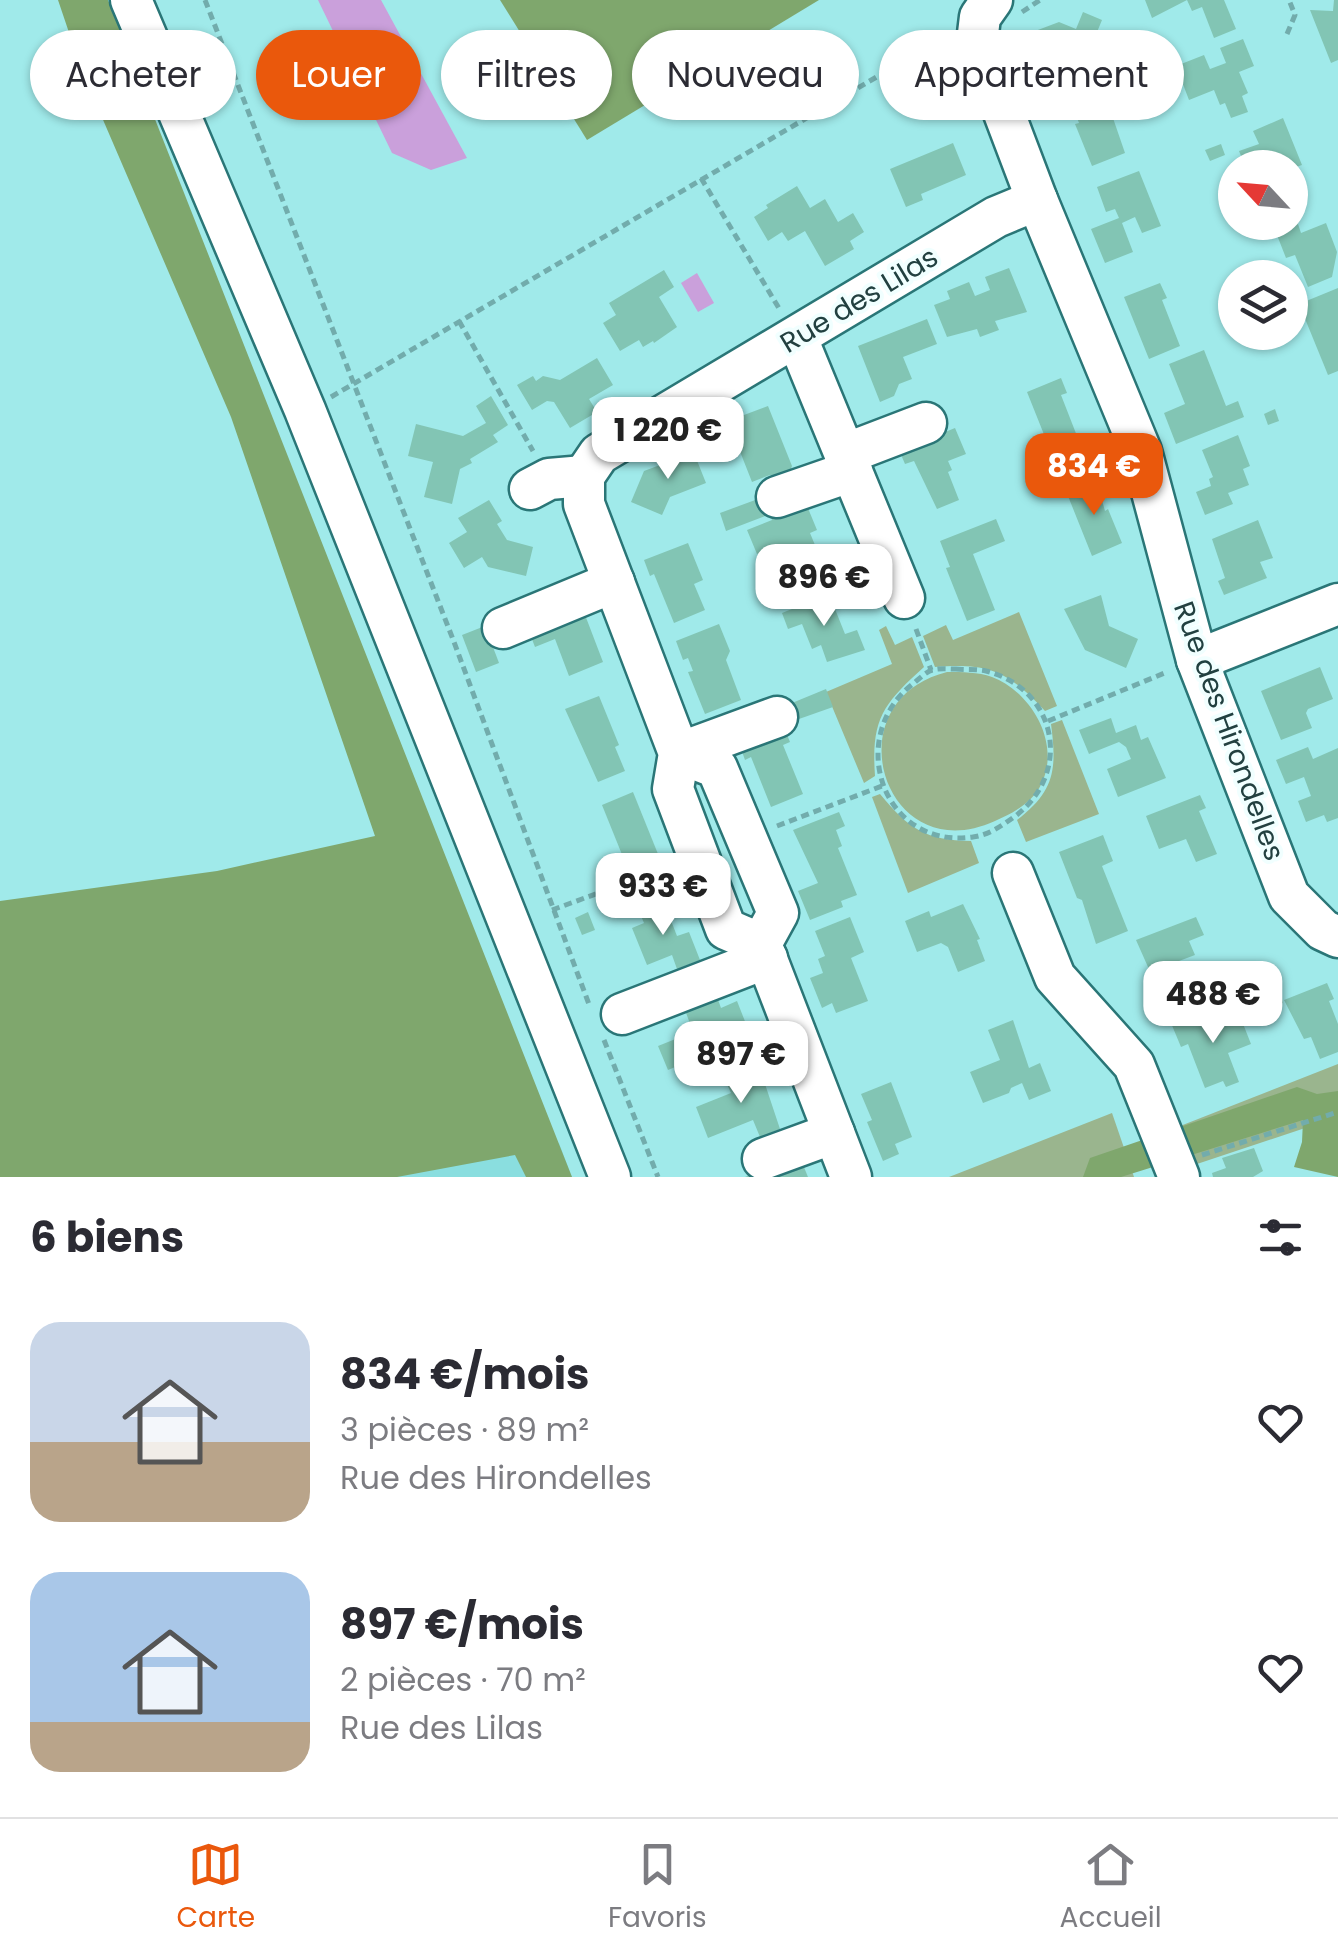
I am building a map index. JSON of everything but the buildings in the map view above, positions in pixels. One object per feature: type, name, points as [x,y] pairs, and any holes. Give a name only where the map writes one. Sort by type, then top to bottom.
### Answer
[{"type":"street","points":[[131,0],[305,410],[610,1177]]},
{"type":"street","points":[[150,0],[205,168]]},
{"type":"street","name":"Rue des Hirondelles","points":[[986,8],[977,42],[1141,451],[1198,660],[1289,896],[1323,930],[1338,937]]},
{"type":"street","name":"Rue des Lilas","points":[[554,481],[996,217],[1038,200]]},
{"type":"street","points":[[797,338],[904,598]]},
{"type":"street","points":[[777,497],[926,423]]},
{"type":"street","points":[[554,481],[584,504],[680,753],[717,768],[778,914],[764,951],[851,1177]]},
{"type":"street","points":[[503,628],[614,582]]},
{"type":"street","points":[[1198,660],[1338,604]]},
{"type":"street","points":[[680,753],[777,717]]},
{"type":"street","points":[[1013,872],[1055,977],[1134,1065],[1176,1170]]},
{"type":"street","points":[[606,1022],[764,951]]},
{"type":"street","points":[[763,1159],[834,1133]]},
{"type":"path","points":[[205,0],[448,626],[552,910],[606,1022],[658,1177]]},
{"type":"path","points":[[1287,34],[1295,15],[1289,0]]},
{"type":"path","points":[[305,410],[352,386],[986,8]]},
{"type":"path","points":[[701,178],[797,338]]},
{"type":"path","points":[[459,320],[554,481]]},
{"type":"path","points":[[904,598],[931,670]]},
{"type":"path","points":[[1047,721],[1198,660]]},
{"type":"path","points":[[931,670],[988,672],[1021,689],[1047,721],[1052,753],[1047,781],[1032,804],[996,830],[974,837],[948,837],[915,826],[896,809],[882,786],[877,750],[883,722],[898,695],[931,670]]},
{"type":"path","points":[[1176,1170],[1337,1115]]},
{"type":"shaded area","points":[[318,0],[381,0],[397,30],[333,30]]},
{"type":"shaded area","points":[[421,73],[441,110],[441,120],[446,120],[467,158],[431,170],[392,153],[376,120],[421,120]]},
{"type":"shaded area","points":[[697,273],[714,303],[698,312],[681,283]]},
{"type":"shaded area","points":[[559,1143],[572,1177],[386,1177]]},
{"type":"green space","points":[[58,0],[108,0],[120,30],[68,30]]},
{"type":"green space","points":[[500,0],[819,0],[769,30],[632,30],[632,113],[587,140],[575,120],[612,120],[612,30],[519,30]]},
{"type":"green space","points":[[103,120],[155,120],[572,1177],[526,1177],[515,1155],[397,1177],[0,1177],[0,901],[217,871],[375,836],[231,417]]},
{"type":"green space","points":[[1019,612],[1057,706],[1045,711],[1020,687],[996,672],[935,667],[923,636],[946,625],[953,640]]},
{"type":"green space","points":[[886,626],[895,645],[912,637],[924,667],[898,692],[883,714],[875,740],[875,776],[864,783],[826,692],[892,664],[879,630]]},
{"type":"green space","points":[[947,672],[992,677],[1021,696],[1040,724],[1048,757],[1038,790],[1024,805],[995,821],[956,830],[924,823],[900,804],[886,776],[882,745],[890,715],[911,689]]},
{"type":"green space","points":[[1062,720],[1099,814],[1026,842],[1017,820],[1046,789],[1054,754],[1051,724]]},
{"type":"green space","points":[[880,794],[919,830],[941,838],[971,841],[979,863],[908,893],[872,797]]},
{"type":"green space","points":[[1338,1064],[1338,1117],[1185,1168],[1170,1130]]},
{"type":"green space","points":[[1297,1087],[1317,1094],[1338,1091],[1338,1177],[1294,1167],[1302,1142],[1303,1120],[1121,1177],[1083,1177],[1090,1158]]},
{"type":"green space","points":[[1112,1113],[1134,1177],[949,1177]]}]
